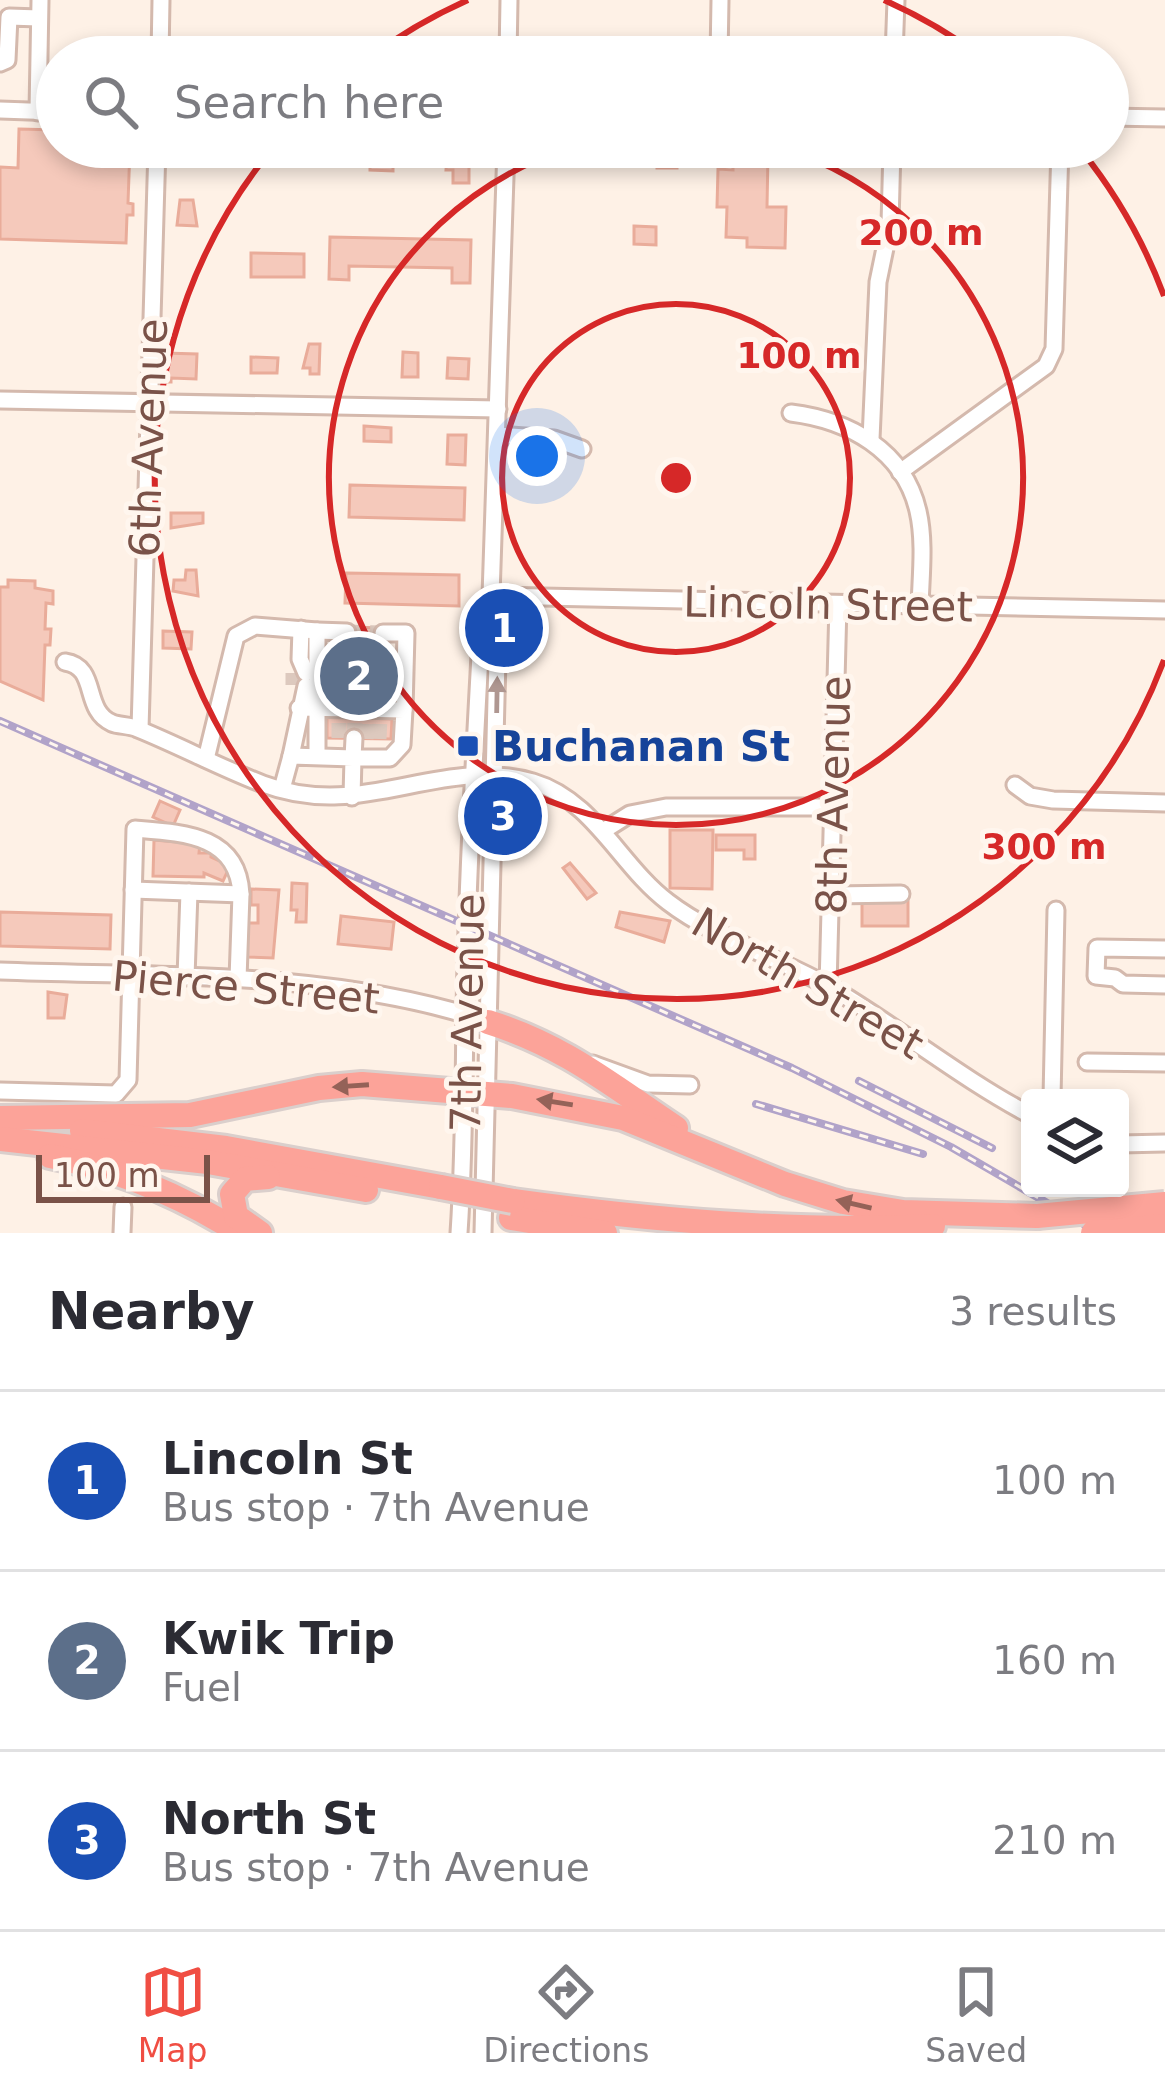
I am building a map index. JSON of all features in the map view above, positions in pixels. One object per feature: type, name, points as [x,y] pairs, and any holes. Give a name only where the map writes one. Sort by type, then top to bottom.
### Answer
[{"type":"highway","points":[[477,1018],[573,1058],[723,1159]]},
{"type":"highway","points":[[0,1121],[190,1115],[362,1084],[549,1100],[611,1114],[798,1189],[843,1202],[975,1218]]},
{"type":"highway","points":[[0,1121],[208,1145],[605,1233]]},
{"type":"highway","points":[[0,1139],[191,1160],[325,1182]]},
{"type":"highway","points":[[0,1150],[69,1160],[128,1178],[196,1207],[240,1233]]},
{"type":"highway","points":[[260,1233],[236,1216],[232,1194],[245,1179],[271,1176],[440,1195]]},
{"type":"highway","points":[[512,1210],[859,1232],[1165,1204]]},
{"type":"highway","points":[[1093,1233],[1164,1229]]},
{"type":"street","points":[[160,0],[160,36]]},
{"type":"street","points":[[508,0],[508,36]]},
{"type":"street","points":[[719,36],[720,0]]},
{"type":"street","points":[[895,36],[896,0]]},
{"type":"street","points":[[0,63],[10,52],[5,11],[40,9]]},
{"type":"street","points":[[0,110],[36,112]]},
{"type":"street","points":[[1129,117],[1165,118]]},
{"type":"street","name":"6th Avenue","points":[[140,729],[157,168]]},
{"type":"street","name":"7th Avenue","points":[[459,1233],[477,1093],[474,775],[482,617],[491,596],[505,168]]},
{"type":"street","points":[[871,440],[878,282],[890,224],[891,168]]},
{"type":"street","points":[[900,472],[1046,366],[1054,349],[1059,168]]},
{"type":"street","points":[[0,400],[498,409]]},
{"type":"street","points":[[791,413],[841,424],[871,440],[900,472],[918,508],[920,606]]},
{"type":"street","points":[[497,435],[554,439],[583,449]]},
{"type":"street","points":[[483,1233],[477,1018],[496,776],[498,617],[491,596]]},
{"type":"street","name":"Lincoln Street","points":[[491,596],[1165,610]]},
{"type":"street","name":"8th Avenue","points":[[828,986],[838,604]]},
{"type":"street","points":[[206,759],[236,636],[256,626],[347,632]]},
{"type":"street","points":[[282,790],[309,630]]},
{"type":"street","points":[[309,630],[318,709],[317,756]]},
{"type":"street","points":[[291,756],[390,758],[402,745],[406,633],[383,633]]},
{"type":"street","name":"North Street","points":[[65,662],[84,672],[92,702],[111,722],[140,729],[282,790],[352,797],[474,775],[536,783],[603,831],[637,874],[671,905],[828,986],[1021,1109]]},
{"type":"street","points":[[299,708],[360,714],[404,710]]},
{"type":"street","points":[[352,797],[360,739],[359,758]]},
{"type":"street","points":[[1015,785],[1030,796],[1053,800],[1165,803]]},
{"type":"street","points":[[603,831],[630,814],[666,807],[834,807]]},
{"type":"street","points":[[0,1091],[116,1094],[124,1089],[128,1080],[135,829],[203,840],[230,856],[240,869],[238,979]]},
{"type":"street","points":[[133,890],[241,895]]},
{"type":"street","points":[[186,977],[189,892]]},
{"type":"street","points":[[832,895],[901,895]]},
{"type":"street","points":[[1052,1089],[1056,910]]},
{"type":"street","points":[[1165,950],[1096,948],[1096,976],[1123,984],[1165,985]]},
{"type":"street","name":"Pierce Street","points":[[0,971],[333,986],[477,1018]]},
{"type":"street","points":[[573,1058],[649,1084],[690,1085]]},
{"type":"street","points":[[1087,1062],[1165,1063]]},
{"type":"street","points":[[1129,1144],[1165,1143]]},
{"type":"street","points":[[1106,1197],[1164,1229]]},
{"type":"street","points":[[122,1233],[123,1207]]},
{"type":"building","points":[[19,129],[36,129],[36,168],[129,168],[128,203],[133,204],[133,215],[127,215],[126,243],[0,239],[0,167],[18,168]]},
{"type":"building","points":[[469,168],[469,183],[453,183],[453,170],[446,170]]},
{"type":"building","points":[[768,168],[767,207],[786,207],[785,248],[747,247],[747,238],[726,237],[727,207],[717,207],[718,169]]},
{"type":"building","points":[[180,200],[193,200],[197,226],[177,225]]},
{"type":"building","points":[[634,226],[656,227],[656,245],[634,244]]},
{"type":"building","points":[[330,237],[471,240],[470,283],[452,283],[452,268],[349,266],[349,280],[329,279]]},
{"type":"building","points":[[251,253],[304,254],[304,277],[251,277]]},
{"type":"building","points":[[309,344],[320,344],[319,374],[303,368]]},
{"type":"building","points":[[403,352],[418,353],[418,377],[402,377]]},
{"type":"building","points":[[164,353],[197,354],[196,379],[163,382]]},
{"type":"building","points":[[251,357],[278,358],[277,373],[251,373]]},
{"type":"building","points":[[448,358],[469,359],[468,379],[447,378]]},
{"type":"building","points":[[364,426],[391,428],[391,442],[364,441]]},
{"type":"building","points":[[448,435],[466,435],[465,465],[447,464]]},
{"type":"building","points":[[350,485],[465,488],[464,520],[349,517]]},
{"type":"building","points":[[171,513],[203,513],[203,523],[171,528]]},
{"type":"building","points":[[186,570],[196,570],[198,596],[173,591],[174,580],[185,580]]},
{"type":"building","points":[[346,573],[459,575],[459,606],[345,603]]},
{"type":"building","points":[[8,580],[35,581],[35,588],[53,591],[53,604],[46,603],[45,629],[51,629],[50,645],[45,645],[43,700],[0,681],[0,587],[8,587]]},
{"type":"building","points":[[347,627],[384,628],[382,687],[330,685],[331,651],[346,651]]},
{"type":"building","points":[[163,631],[192,632],[191,649],[163,648]]},
{"type":"building","points":[[327,717],[392,719],[391,739],[327,738]]},
{"type":"building","points":[[160,801],[180,810],[173,826],[153,817]]},
{"type":"building","points":[[670,830],[713,830],[712,889],[670,888]]},
{"type":"building","points":[[716,835],[755,835],[755,859],[744,859],[744,850],[716,850]]},
{"type":"building","points":[[154,840],[200,844],[199,853],[211,853],[230,866],[223,881],[204,873],[204,877],[153,876]]},
{"type":"building","points":[[570,863],[596,893],[587,899],[563,868]]},
{"type":"building","points":[[292,883],[307,884],[306,922],[296,922],[297,910],[291,910]]},
{"type":"building","points":[[251,889],[279,890],[273,958],[246,957],[247,923],[258,923],[258,905],[251,905]]},
{"type":"building","points":[[862,899],[908,899],[908,926],[862,926]]},
{"type":"building","points":[[0,912],[111,915],[110,949],[0,946]]},
{"type":"building","points":[[620,912],[670,921],[664,942],[616,927]]},
{"type":"building","points":[[341,916],[394,922],[391,949],[338,944]]},
{"type":"building","points":[[48,992],[67,995],[64,1018],[48,1018]]},
{"type":"tunnel","points":[[347,632],[383,633]]},
{"type":"tunnel","points":[[293,673],[293,685]]},
{"type":"tunnel","points":[[339,717],[339,738]]},
{"type":"tunnel","points":[[354,738],[355,718]]},
{"type":"tunnel","points":[[366,739],[367,718]]},
{"type":"tunnel","points":[[379,739],[380,718]]},
{"type":"railway","points":[[0,721],[792,1068],[951,1147],[1099,1233]]},
{"type":"railway","points":[[859,1081],[992,1148]]},
{"type":"railway","points":[[756,1104],[923,1154]]},
{"type":"place","name":"Lincoln St","points":[[504,628]]},
{"type":"place","name":"Kwik Trip","points":[[359,676]]},
{"type":"place","name":"Buchanan St","points":[[468,746]]},
{"type":"place","name":"North St","points":[[503,816]]}]
